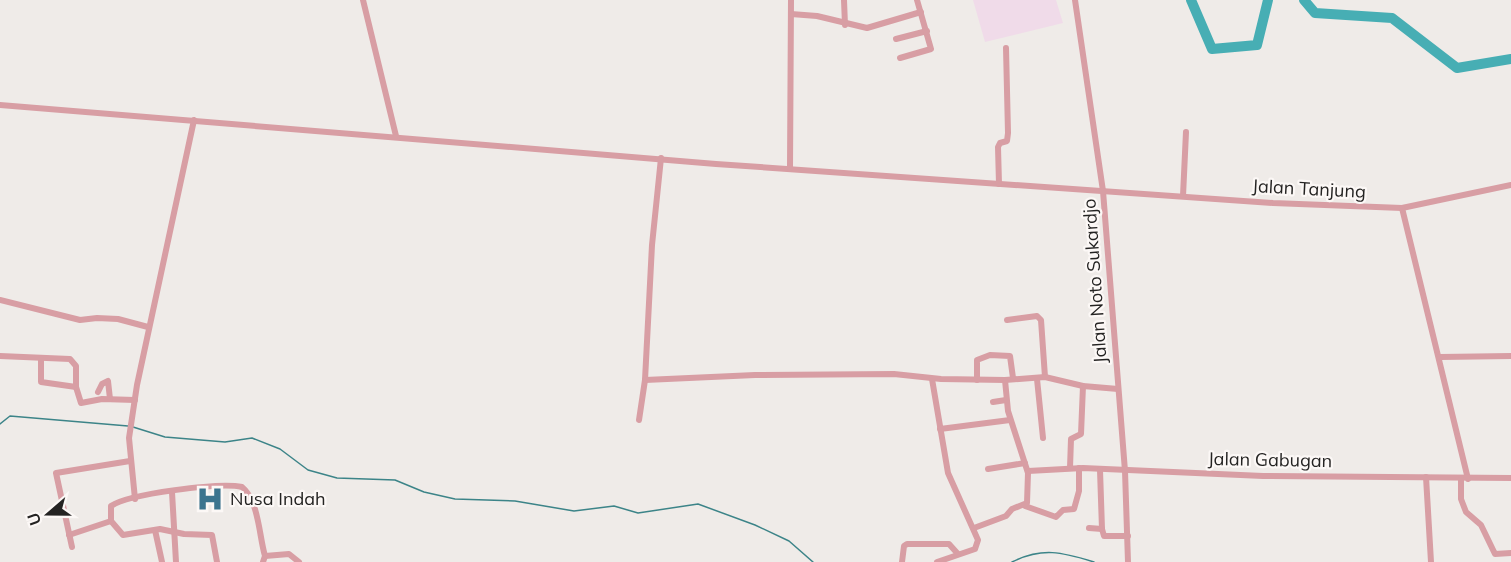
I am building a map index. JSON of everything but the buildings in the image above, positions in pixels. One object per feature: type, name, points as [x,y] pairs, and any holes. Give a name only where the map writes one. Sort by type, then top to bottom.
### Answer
[{"type":"street","points":[[363,0],[396,136]]},
{"type":"street","points":[[790,168],[791,0]]},
{"type":"street","points":[[844,0],[845,25]]},
{"type":"street","points":[[900,58],[931,50],[917,0]]},
{"type":"street","name":"Jalan Noto Sukardjo","points":[[1075,0],[1103,191],[1125,471],[1128,562]]},
{"type":"street","points":[[791,14],[817,16],[845,25],[874,27],[921,12]]},
{"type":"street","points":[[896,39],[927,31]]},
{"type":"street","points":[[999,184],[998,147],[1000,143],[1007,141],[1008,133],[1006,48]]},
{"type":"street","name":"Jalan Tanjung","points":[[0,105],[790,168],[1273,203],[1402,208],[1511,185]]},
{"type":"street","points":[[135,499],[129,438],[132,418],[148,327],[194,120]]},
{"type":"street","points":[[1183,196],[1186,132]]},
{"type":"street","points":[[639,420],[645,380],[652,245],[661,158]]},
{"type":"street","points":[[1402,208],[1468,479]]},
{"type":"street","points":[[0,300],[80,320],[109,318],[148,327]]},
{"type":"street","points":[[1007,320],[1036,316],[1040,319],[1045,378]]},
{"type":"street","points":[[977,380],[977,360],[990,355],[1011,356],[1006,400],[1010,420],[1028,471],[1025,506]]},
{"type":"street","points":[[0,356],[73,360],[76,366],[76,387],[81,403],[110,399],[135,400]]},
{"type":"street","points":[[1440,357],[1511,356]]},
{"type":"street","points":[[41,358],[41,382],[76,387]]},
{"type":"street","points":[[645,380],[766,375],[894,374],[932,379],[1045,378],[1083,386],[1118,389]]},
{"type":"street","points":[[932,379],[948,473],[978,540],[977,547],[937,562]]},
{"type":"street","points":[[1037,379],[1042,438]]},
{"type":"street","points":[[98,392],[102,384],[108,381],[110,399]]},
{"type":"street","points":[[1070,468],[1071,439],[1081,434],[1083,386]]},
{"type":"street","points":[[993,402],[1006,400]]},
{"type":"street","points":[[940,429],[1010,420]]},
{"type":"street","points":[[72,547],[56,473],[130,461]]},
{"type":"street","points":[[988,469],[1025,463]]},
{"type":"street","points":[[974,528],[1006,516],[1014,508],[1025,506],[1056,517],[1063,510],[1074,509],[1079,468]]},
{"type":"street","name":"Jalan Gabugan","points":[[1028,471],[1079,468],[1263,476],[1511,478]]},
{"type":"street","points":[[1100,470],[1102,528],[1105,537],[1128,536]]},
{"type":"street","points":[[1426,477],[1431,562]]},
{"type":"street","points":[[1461,478],[1461,499],[1466,512],[1481,525],[1495,554],[1511,553]]},
{"type":"street","points":[[217,562],[212,535],[155,530],[123,535],[111,521],[111,506],[172,492],[242,487],[248,494],[264,559],[290,554],[300,562]]},
{"type":"street","points":[[172,492],[176,562]]},
{"type":"street","points":[[69,535],[111,521]]},
{"type":"street","points":[[1089,528],[1102,528]]},
{"type":"street","points":[[155,530],[162,562]]},
{"type":"street","points":[[902,562],[904,546],[907,544],[949,544],[958,554]]},
{"type":"shaded area","points":[[973,0],[1056,0],[1063,23],[985,42]]},
{"type":"waterway","points":[[1191,0],[1212,49],[1257,45],[1268,0]]},
{"type":"waterway","points":[[1304,0],[1315,13],[1392,18],[1457,68],[1511,59]]},
{"type":"waterway","points":[[0,424],[10,416],[128,426]]},
{"type":"waterway","points":[[133,427],[165,437],[225,442],[252,438],[280,449],[308,470],[337,478],[395,480],[424,492],[455,499],[515,501],[574,511],[614,506],[638,513],[698,504],[755,525],[789,541],[813,562]]},
{"type":"waterway","points":[[1012,562],[1033,554],[1043,553],[1062,554],[1094,562]]},
{"type":"place","name":"Nusa Indah","points":[[210,499]]}]
